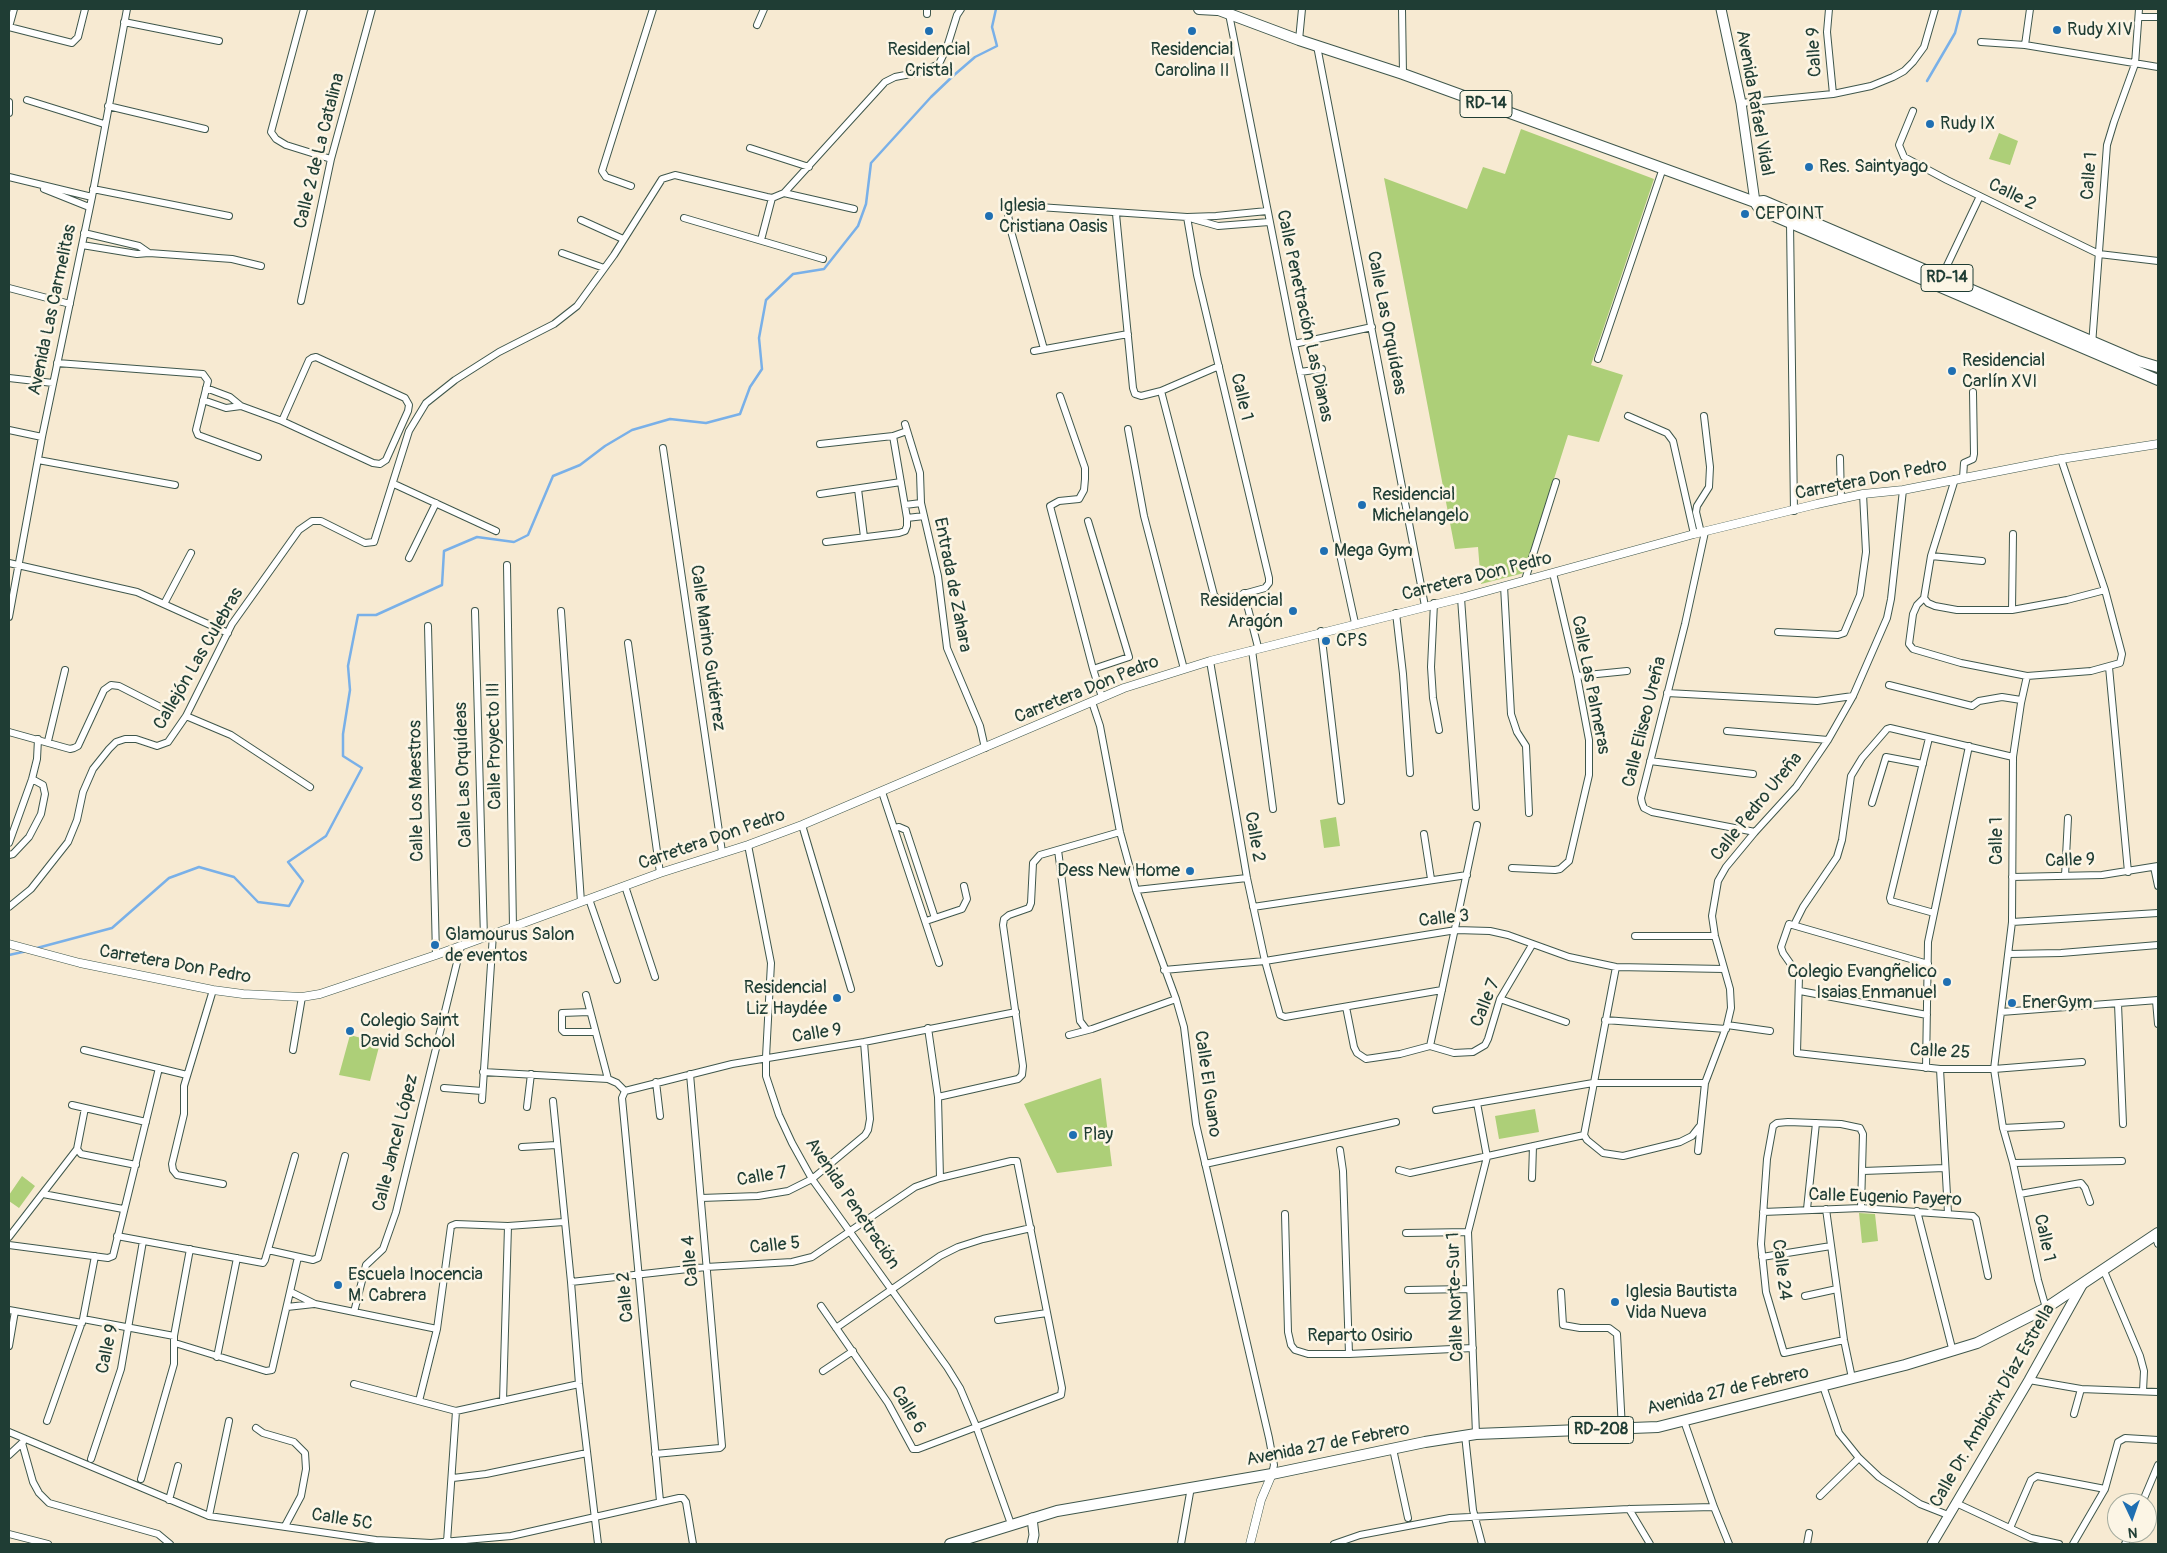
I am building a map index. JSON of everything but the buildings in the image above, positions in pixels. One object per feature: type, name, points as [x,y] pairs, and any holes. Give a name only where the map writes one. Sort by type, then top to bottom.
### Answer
[{"type":"main road","name":"RD-14","points":[[1199,9],[1216,9],[1299,40],[1404,74],[1755,202],[1764,201],[1942,281],[2091,351],[2136,366],[2158,367]]},
{"type":"main road","name":"Avenida Rafael Vidal","points":[[1721,9],[1741,103],[1755,202]]},
{"type":"main road","name":"RD-14","points":[[1755,202],[1760,210],[2093,340],[2158,380]]},
{"type":"main road","name":"Avenida 27 de Febrero","points":[[950,1544],[1011,1524],[1088,1504],[1272,1474],[1465,1435],[1658,1426],[1823,1386],[1953,1352],[1977,1343],[2046,1308],[2157,1238]]},
{"type":"main road","name":"Calle Dr. Ambiorix Díaz Estrella","points":[[1932,1544],[2029,1380],[2082,1285]]},
{"type":"main road","points":[[1032,1518],[1034,1535],[1032,1544]]},
{"type":"street","points":[[14,9],[9,27],[72,43],[76,41],[85,9]]},
{"type":"street","name":"Avenida Las Carmelitas","points":[[9,617],[42,437],[92,197],[126,9]]},
{"type":"street","points":[[304,9],[271,132],[276,139],[286,145],[331,159]]},
{"type":"street","name":"Calle 2 de La Catalina","points":[[301,301],[331,159],[372,9]]},
{"type":"street","points":[[630,186],[606,177],[602,171],[653,9]]},
{"type":"street","points":[[757,24],[764,9]]},
{"type":"street","points":[[761,240],[772,198],[784,193],[885,82],[896,77],[921,72],[939,64],[961,9]]},
{"type":"street","points":[[1299,40],[1302,9]]},
{"type":"street","points":[[1402,9],[1404,74]]},
{"type":"street","name":"Calle 9","points":[[1829,9],[1827,32],[1833,94]]},
{"type":"street","points":[[1741,103],[1833,94],[1871,86],[1904,71],[1924,47],[1935,9]]},
{"type":"street","points":[[2025,45],[2030,9]]},
{"type":"street","name":"Calle 1","points":[[2091,351],[2107,146],[2135,64],[2140,9]]},
{"type":"street","name":"Calle Penetración Las Dianas","points":[[1229,14],[1294,344],[1355,623]]},
{"type":"street","points":[[2139,17],[2158,17]]},
{"type":"street","points":[[124,22],[219,41]]},
{"type":"street","points":[[1981,42],[2025,45],[2158,67]]},
{"type":"street","name":"Calle Las Orquídeas","points":[[1317,46],[1426,606]]},
{"type":"street","points":[[27,100],[104,124]]},
{"type":"street","points":[[9,102],[9,113]]},
{"type":"street","points":[[108,106],[205,129]]},
{"type":"street","name":"Calle 2","points":[[1913,111],[1899,145],[1904,157],[2099,254],[2158,261]]},
{"type":"street","points":[[750,148],[809,167]]},
{"type":"street","points":[[1598,359],[1663,168]]},
{"type":"street","name":"Callejón Las Culebras","points":[[9,907],[31,889],[68,842],[77,820],[83,792],[93,768],[109,748],[116,742],[125,739],[136,739],[162,745],[168,742],[186,716],[228,633],[299,530],[312,521],[321,521],[365,543],[374,542],[394,484],[409,431],[426,403],[455,380],[499,352],[566,316],[577,306],[623,240],[662,178],[675,174],[740,192],[772,198]]},
{"type":"street","points":[[9,177],[92,197]]},
{"type":"street","points":[[24,180],[90,207]]},
{"type":"street","points":[[93,189],[229,216]]},
{"type":"street","points":[[784,193],[854,210]]},
{"type":"street","points":[[1942,281],[1980,196]]},
{"type":"street","points":[[1044,349],[1010,231],[1008,215],[1010,209],[1024,206],[1116,214],[1187,217],[1267,211]]},
{"type":"street","points":[[1116,214],[1135,394],[1141,396],[1161,391],[1218,366]]},
{"type":"street","points":[[1187,217],[1218,226],[1269,222]]},
{"type":"street","name":"Calle 1","points":[[1187,217],[1197,275],[1269,583],[1265,588],[1244,594]]},
{"type":"street","points":[[684,218],[823,259]]},
{"type":"street","points":[[581,220],[623,240]]},
{"type":"street","points":[[1790,222],[1794,511]]},
{"type":"street","points":[[84,233],[139,246],[149,253]]},
{"type":"street","points":[[82,245],[137,254],[149,253],[232,259],[261,266]]},
{"type":"street","points":[[562,253],[604,268]]},
{"type":"street","points":[[9,288],[70,304]]},
{"type":"street","points":[[1294,344],[1372,327]]},
{"type":"street","points":[[1034,351],[1128,334]]},
{"type":"street","points":[[206,388],[230,397],[241,406],[282,421],[373,463],[380,464],[386,460],[408,411],[409,404],[405,398],[316,358],[309,360],[282,421]]},
{"type":"street","points":[[57,363],[203,374],[208,379],[196,430],[198,435],[258,456]]},
{"type":"street","points":[[1300,372],[1322,369]]},
{"type":"street","points":[[9,378],[53,383]]},
{"type":"street","points":[[1161,391],[1214,595],[1217,599],[1222,600],[1244,594],[1255,649],[1273,809]]},
{"type":"street","points":[[1972,392],[1973,459],[1964,463],[1931,556],[1924,598],[1917,605],[1913,614],[1909,644],[1911,648],[1961,663],[2027,676],[2082,672],[2120,663],[2122,654],[2105,590],[2061,459]]},
{"type":"street","points":[[1060,396],[1085,468],[1086,479],[1084,490],[1079,499],[1059,501],[1050,506],[1102,697]]},
{"type":"street","points":[[203,400],[226,408],[241,406]]},
{"type":"street","points":[[1628,416],[1667,433],[1673,440],[1700,533]]},
{"type":"street","points":[[1700,533],[1696,512],[1697,506],[1709,487],[1710,467],[1704,416]]},
{"type":"street","name":"Entrada de Zahara","points":[[893,436],[906,428],[920,473],[921,503],[938,576],[947,648],[980,726],[985,748]]},
{"type":"street","points":[[1128,429],[1144,516],[1184,669]]},
{"type":"street","points":[[9,430],[42,437]]},
{"type":"street","points":[[820,444],[893,436],[907,518],[905,531],[826,542]]},
{"type":"street","name":"Carretera Don Pedro","points":[[9,944],[80,963],[213,990],[243,994],[302,997],[320,994],[462,946],[660,873],[722,852],[748,846],[882,792],[1102,697],[1210,661],[1355,623],[1461,598],[1700,533],[1841,498],[1903,490],[2061,459],[2158,444]]},
{"type":"street","name":"Calle Marino Gutiérrez","points":[[663,448],[722,852]]},
{"type":"street","points":[[1840,458],[1841,498]]},
{"type":"street","points":[[38,460],[175,485]]},
{"type":"street","points":[[820,494],[901,482]]},
{"type":"street","points":[[1525,580],[1556,482]]},
{"type":"street","points":[[394,484],[496,531]]},
{"type":"street","points":[[858,489],[864,537]]},
{"type":"street","name":"Calle Pedro Ureña","points":[[1698,1151],[1704,1083],[1726,1027],[1731,1008],[1730,988],[1715,936],[1712,916],[1718,881],[1726,867],[1755,832],[1796,787],[1828,740],[1853,696],[1886,618],[1891,599],[1903,490]]},
{"type":"street","points":[[1778,632],[1838,635],[1844,633],[1860,595],[1866,552],[1863,494]]},
{"type":"street","points":[[410,558],[436,503]]},
{"type":"street","points":[[905,505],[921,503]]},
{"type":"street","points":[[907,518],[924,516]]},
{"type":"street","points":[[1088,521],[1129,657],[1093,669]]},
{"type":"street","name":"Calle Eliseo Ureña","points":[[1700,533],[1685,624],[1641,798],[1644,808],[1652,812],[1755,832]]},
{"type":"street","points":[[2012,610],[2013,534]]},
{"type":"street","points":[[164,604],[192,553]]},
{"type":"street","points":[[1931,556],[1982,561]]},
{"type":"street","points":[[9,563],[117,586],[164,604],[228,633]]},
{"type":"street","name":"Calle Proyecto III","points":[[507,565],[513,927]]},
{"type":"street","name":"Calle Las Palmeras","points":[[1512,868],[1555,870],[1565,866],[1571,856],[1589,775],[1590,758],[1577,676],[1552,573]]},
{"type":"street","points":[[1504,586],[1511,714],[1517,732],[1526,746],[1528,813]]},
{"type":"street","points":[[1924,598],[1928,603],[1935,606],[1957,610],[2012,610],[2067,600],[2105,590]]},
{"type":"street","points":[[1461,598],[1476,807]]},
{"type":"street","points":[[1434,604],[1431,667],[1433,698],[1439,730]]},
{"type":"street","name":"Calle Las Orquídeas","points":[[475,611],[484,938]]},
{"type":"street","points":[[561,612],[581,902]]},
{"type":"street","points":[[1396,613],[1403,674],[1410,773]]},
{"type":"street","name":"Calle Los Maestros","points":[[428,626],[436,955]]},
{"type":"street","points":[[1321,632],[1341,801]]},
{"type":"street","points":[[628,643],[660,873]]},
{"type":"street","name":"Calle 2","points":[[1210,661],[1247,878],[1265,961],[1280,1015],[1285,1017],[1346,1007]]},
{"type":"street","points":[[2109,667],[2128,872]]},
{"type":"street","points":[[48,741],[65,670]]},
{"type":"street","points":[[1577,676],[1627,671]]},
{"type":"street","name":"Calle 1","points":[[2027,676],[2021,700],[2013,757],[2012,922],[1994,1069],[2003,1128],[2013,1162],[2038,1280],[2046,1308]]},
{"type":"street","points":[[9,732],[48,741],[70,749],[78,746],[104,690],[111,685],[119,686],[170,712]]},
{"type":"street","points":[[1889,685],[1972,706],[1978,701],[2002,697],[2021,700]]},
{"type":"street","points":[[1667,692],[1817,701],[1853,696]]},
{"type":"street","name":"Calle El Guano","points":[[1092,702],[1100,726],[1120,832],[1136,890],[1176,999],[1184,1027],[1196,1124],[1269,1438],[1274,1464],[1272,1474]]},
{"type":"street","points":[[186,716],[231,736],[310,787]]},
{"type":"street","points":[[1794,925],[1803,907],[1837,857],[1842,840],[1851,776],[1862,758],[1887,729],[1890,728],[2013,757]]},
{"type":"street","points":[[1727,732],[1828,740]]},
{"type":"street","points":[[1929,738],[1890,898],[1891,901],[1934,912]]},
{"type":"street","points":[[9,843],[32,779],[37,759],[38,739]]},
{"type":"street","points":[[1926,1068],[1928,942],[1969,746]]},
{"type":"street","points":[[1872,802],[1886,757],[1923,764]]},
{"type":"street","points":[[1650,761],[1753,774]]},
{"type":"street","points":[[9,855],[13,854],[29,837],[41,814],[45,794],[43,785],[32,779]]},
{"type":"street","points":[[882,792],[939,963]]},
{"type":"street","points":[[2065,876],[2068,818]]},
{"type":"street","points":[[802,825],[851,989]]},
{"type":"street","points":[[1442,990],[1346,1007],[1354,1047],[1361,1057],[1373,1060],[1430,1046],[1456,930],[1477,825]]},
{"type":"street","points":[[894,828],[900,827],[906,830],[936,918]]},
{"type":"street","points":[[938,1097],[1018,1079],[1022,1074],[1024,1066],[1003,925],[1004,919],[1009,915],[1029,908],[1031,903],[1033,863],[1040,855],[1120,832]]},
{"type":"street","points":[[1424,834],[1431,879]]},
{"type":"street","name":"Avenida Penetración","points":[[748,846],[771,963],[766,1076],[779,1115],[812,1179],[948,1367],[960,1388],[976,1426],[1011,1524]]},
{"type":"street","points":[[1058,850],[1080,1021],[1086,1029]]},
{"type":"street","points":[[2156,867],[2158,886]]},
{"type":"street","name":"Calle 9","points":[[2012,877],[2128,872],[2156,867]]},
{"type":"street","points":[[1253,907],[1467,875]]},
{"type":"street","points":[[1136,890],[1247,878]]},
{"type":"street","points":[[624,886],[655,977]]},
{"type":"street","points":[[926,922],[964,906],[967,899],[964,886]]},
{"type":"street","points":[[589,898],[617,980]]},
{"type":"street","points":[[2012,922],[2158,913]]},
{"type":"street","points":[[1927,1015],[1800,991],[1799,975],[1783,953],[1781,947],[1788,925],[1794,925],[1928,964]]},
{"type":"street","name":"Calle 3","points":[[1164,970],[1265,961],[1456,930],[1490,931],[1508,935],[1569,958],[1616,968],[1724,969]]},
{"type":"street","points":[[482,1100],[493,934]]},
{"type":"street","points":[[1635,936],[1715,936]]},
{"type":"street","name":"Calle 7","points":[[1430,1046],[1454,1053],[1480,1050],[1488,1039],[1500,999],[1532,945]]},
{"type":"street","points":[[2009,954],[2061,953],[2158,945]]},
{"type":"street","name":"Calle Jancel López","points":[[354,1312],[366,1265],[383,1249],[396,1212],[462,946]]},
{"type":"street","points":[[1616,968],[1584,1135],[1587,1140],[1603,1153],[1623,1156],[1680,1142],[1692,1136],[1699,1127]]},
{"type":"street","points":[[213,990],[187,1074],[184,1114],[172,1162],[173,1170],[180,1176],[223,1184]]},
{"type":"street","name":"Calle 25","points":[[1800,991],[1796,1052],[1798,1054],[1940,1069],[1994,1069],[2082,1062]]},
{"type":"street","points":[[586,995],[608,1079]]},
{"type":"street","points":[[293,1050],[302,997]]},
{"type":"street","points":[[1069,1035],[1086,1029],[1092,1029],[1176,999]]},
{"type":"street","points":[[1500,999],[1566,1022]]},
{"type":"street","points":[[2001,1012],[2157,1000],[2158,1024]]},
{"type":"street","points":[[2118,1004],[2123,1124]]},
{"type":"street","points":[[589,1012],[562,1013],[562,1030],[564,1032],[595,1032]]},
{"type":"street","name":"Calle 9","points":[[625,1091],[766,1057],[864,1042],[1016,1012]]},
{"type":"street","points":[[1605,1020],[1770,1031]]},
{"type":"street","points":[[928,1028],[938,1097],[940,1178]]},
{"type":"street","name":"Calle 7","points":[[701,1198],[758,1196],[788,1191],[812,1179],[865,1135],[870,1119],[864,1042]]},
{"type":"street","points":[[84,1050],[187,1074]]},
{"type":"street","points":[[9,1245],[95,1256],[112,1256],[159,1068]]},
{"type":"street","points":[[1940,1069],[1948,1213]]},
{"type":"street","points":[[483,1072],[531,1074],[543,1077],[608,1079],[617,1083],[625,1091]]},
{"type":"street","points":[[527,1107],[531,1074]]},
{"type":"street","name":"Calle 4","points":[[655,1454],[720,1448],[722,1446],[690,1074]]},
{"type":"street","points":[[656,1082],[660,1116]]},
{"type":"street","points":[[1436,1110],[1593,1084],[1704,1083]]},
{"type":"street","points":[[444,1088],[482,1091]]},
{"type":"street","name":"Calle 2","points":[[625,1091],[622,1098],[660,1501]]},
{"type":"street","points":[[553,1101],[579,1384],[598,1544]]},
{"type":"street","name":"Calle Norte-Sur 1","points":[[1476,1434],[1468,1232],[1487,1157],[1477,1103]]},
{"type":"street","points":[[72,1105],[146,1122]]},
{"type":"street","points":[[9,1237],[77,1149],[85,1108]]},
{"type":"street","points":[[1205,1164],[1396,1122]]},
{"type":"street","name":"Calle 24","points":[[1816,1123],[1782,1122],[1774,1124],[1772,1128],[1761,1244],[1766,1292],[1784,1353],[1844,1340]]},
{"type":"street","points":[[1808,1210],[1816,1123],[1841,1124],[1860,1128],[1863,1134],[1861,1208]]},
{"type":"street","points":[[2003,1128],[2061,1125]]},
{"type":"street","points":[[1399,1170],[1410,1174],[1584,1135]]},
{"type":"street","points":[[522,1147],[556,1145]]},
{"type":"street","points":[[1532,1178],[1534,1146]]},
{"type":"street","points":[[77,1149],[81,1154],[136,1165]]},
{"type":"street","points":[[1340,1150],[1343,1171],[1349,1354]]},
{"type":"street","points":[[117,1236],[263,1263],[295,1156]]},
{"type":"street","points":[[268,1250],[317,1259],[345,1156]]},
{"type":"street","points":[[2013,1162],[2122,1160]]},
{"type":"street","name":"Calle 5","points":[[571,1282],[706,1267],[792,1262],[812,1257],[852,1232],[915,1187],[940,1178],[1011,1161],[1017,1162],[1031,1228]]},
{"type":"street","points":[[1863,1170],[1946,1168]]},
{"type":"street","points":[[2020,1194],[2081,1183],[2090,1202]]},
{"type":"street","points":[[43,1194],[123,1209]]},
{"type":"street","name":"Calle Eugenio Payero","points":[[1763,1212],[1861,1208],[1970,1215],[1976,1219],[1988,1276]]},
{"type":"street","points":[[1826,1209],[1844,1340],[1852,1378]]},
{"type":"street","points":[[1917,1211],[1953,1352]]},
{"type":"street","name":"Reparto Osirio","points":[[1285,1214],[1288,1332],[1291,1345],[1295,1350],[1308,1354],[1349,1354],[1473,1348]]},
{"type":"street","points":[[419,1401],[437,1329],[451,1226],[467,1223],[508,1226],[564,1222]]},
{"type":"street","points":[[503,1401],[508,1226]]},
{"type":"street","points":[[836,1328],[940,1256],[958,1247],[1031,1228],[1047,1313],[998,1320]]},
{"type":"street","points":[[1406,1233],[1468,1232]]},
{"type":"street","name":"Calle 9","points":[[91,1459],[121,1368],[143,1241]]},
{"type":"street","points":[[1762,1257],[1831,1246]]},
{"type":"street","points":[[141,1479],[174,1364],[174,1336],[190,1249]]},
{"type":"street","points":[[47,1421],[82,1321],[95,1256]]},
{"type":"street","points":[[175,1344],[266,1371],[272,1370],[298,1257]]},
{"type":"street","points":[[218,1357],[237,1258]]},
{"type":"street","points":[[2104,1271],[2140,1356],[2144,1371],[2143,1391]]},
{"type":"street","points":[[1408,1290],[1470,1289]]},
{"type":"street","points":[[1805,1296],[1837,1289]]},
{"type":"street","points":[[291,1292],[316,1304],[437,1329]]},
{"type":"street","points":[[1561,1292],[1563,1325],[1580,1328],[1610,1328],[1617,1334],[1622,1429]]},
{"type":"street","points":[[287,1307],[316,1304]]},
{"type":"street","name":"Calle 6","points":[[821,1306],[888,1403],[913,1449],[918,1449],[1061,1395],[1062,1388],[1047,1313]]},
{"type":"street","points":[[9,1346],[12,1310],[128,1326],[174,1336]]},
{"type":"street","points":[[823,1371],[853,1351]]},
{"type":"street","points":[[2029,1380],[2081,1389],[2158,1392]]},
{"type":"street","points":[[354,1384],[456,1411],[579,1384]]},
{"type":"street","points":[[1823,1386],[1838,1433],[1860,1458],[1879,1477],[1920,1504],[1948,1515]]},
{"type":"street","points":[[2074,1414],[2081,1389]]},
{"type":"street","points":[[447,1542],[453,1478],[456,1411]]},
{"type":"street","points":[[209,1516],[229,1421]]},
{"type":"street","points":[[1684,1421],[1729,1544]]},
{"type":"street","points":[[256,1428],[263,1433],[294,1442],[305,1453],[306,1469],[301,1496],[285,1526]]},
{"type":"street","name":"Calle 5C","points":[[9,1432],[23,1441],[209,1516],[285,1526],[377,1542],[432,1544],[511,1536],[660,1501],[683,1498],[694,1544]]},
{"type":"street","points":[[1465,1435],[1475,1516],[1482,1544]]},
{"type":"street","points":[[2073,1544],[2105,1489],[2118,1442],[2125,1438],[2158,1440]]},
{"type":"street","points":[[9,1456],[23,1441]]},
{"type":"street","points":[[23,1441],[33,1482],[39,1493],[49,1503],[158,1534],[170,1544]]},
{"type":"street","points":[[1393,1449],[1408,1518]]},
{"type":"street","points":[[453,1478],[486,1474],[587,1453]]},
{"type":"street","points":[[1820,1496],[1860,1458]]},
{"type":"street","points":[[2146,1493],[2158,1465]]},
{"type":"street","points":[[169,1500],[178,1466]]},
{"type":"street","points":[[1250,1544],[1261,1500],[1272,1474]]},
{"type":"street","points":[[2010,1528],[2031,1480],[2037,1476],[2105,1489]]},
{"type":"street","points":[[1181,1544],[1192,1487]]},
{"type":"street","points":[[1956,1503],[2031,1538],[2059,1544]]},
{"type":"street","points":[[1334,1544],[1360,1536],[1450,1518],[1714,1507]]},
{"type":"street","points":[[1630,1509],[1650,1544]]},
{"type":"street","points":[[1807,1544],[1809,1533]]},
{"type":"street","points":[[9,1534],[48,1544]]},
{"type":"street","points":[[511,1536],[514,1544]]},
{"type":"green space","points":[[1521,129],[1654,179],[1591,365],[1623,375],[1599,442],[1568,435],[1524,573],[1481,584],[1478,547],[1455,549],[1384,178],[1467,209],[1483,167],[1505,174]]},
{"type":"green space","points":[[1999,133],[2018,141],[2010,165],[1989,159]]},
{"type":"green space","points":[[1336,817],[1340,846],[1324,848],[1320,820]]},
{"type":"green space","points":[[350,1035],[380,1043],[370,1081],[339,1075]]},
{"type":"green space","name":"Play","points":[[1101,1078],[1112,1166],[1057,1173],[1024,1104]]},
{"type":"green space","points":[[1535,1109],[1539,1132],[1499,1139],[1495,1116]]},
{"type":"green space","points":[[22,1176],[35,1186],[19,1208],[9,1201],[9,1195]]},
{"type":"green space","points":[[1859,1213],[1875,1214],[1878,1241],[1862,1243]]},
{"type":"waterway","points":[[37,948],[112,928],[169,878],[199,867],[234,877],[258,902],[289,906],[303,881],[288,862],[326,836],[362,768],[343,756],[343,734],[350,690],[348,666],[358,615],[376,615],[442,585],[444,551],[477,537],[514,542],[528,535],[553,476],[580,465],[605,446],[632,430],[670,419],[706,423],[740,414],[750,387],[762,369],[759,338],[766,300],[793,274],[824,269],[858,226],[866,204],[871,163],[931,97],[953,76],[975,57],[997,46],[992,27],[996,9]]},
{"type":"waterway","points":[[1927,81],[1955,33],[1961,9]]},
{"type":"waterway","points":[[9,955],[27,951]]},
{"type":"place","name":"Rudy XIV","points":[[2057,30]]},
{"type":"place","name":"Residencial Cristal","points":[[929,31]]},
{"type":"place","name":"Residencial Carolina II","points":[[1192,31]]},
{"type":"place","name":"Rudy IX","points":[[1930,124]]},
{"type":"place","name":"Res. Saintyago","points":[[1809,167]]},
{"type":"place","name":"CEPOINT","points":[[1745,214]]},
{"type":"place","name":"Iglesia Cristiana Oasis","points":[[989,216]]},
{"type":"place","name":"Residencial Carlín XVI","points":[[1952,371]]},
{"type":"place","name":"Residencial Michelangelo","points":[[1362,505]]},
{"type":"place","name":"Mega Gym","points":[[1324,551]]},
{"type":"place","name":"Residencial Aragón","points":[[1293,611]]},
{"type":"place","name":"CPS","points":[[1326,641]]},
{"type":"place","name":"Dess New Home","points":[[1190,871]]},
{"type":"place","name":"Glamourus Salon de eventos","points":[[435,945]]},
{"type":"place","name":"Colegio Evangñelico Isaias Enmanuel","points":[[1947,982]]},
{"type":"place","name":"Residencial Liz Haydée","points":[[837,998]]},
{"type":"place","name":"EnerGym","points":[[2012,1003]]},
{"type":"place","name":"Colegio Saint David School","points":[[350,1031]]},
{"type":"place","name":"Play","points":[[1073,1135]]},
{"type":"place","name":"Escuela Inocencia M. Cabrera","points":[[338,1285]]},
{"type":"place","name":"Iglesia Bautista Vida Nueva","points":[[1615,1302]]}]
